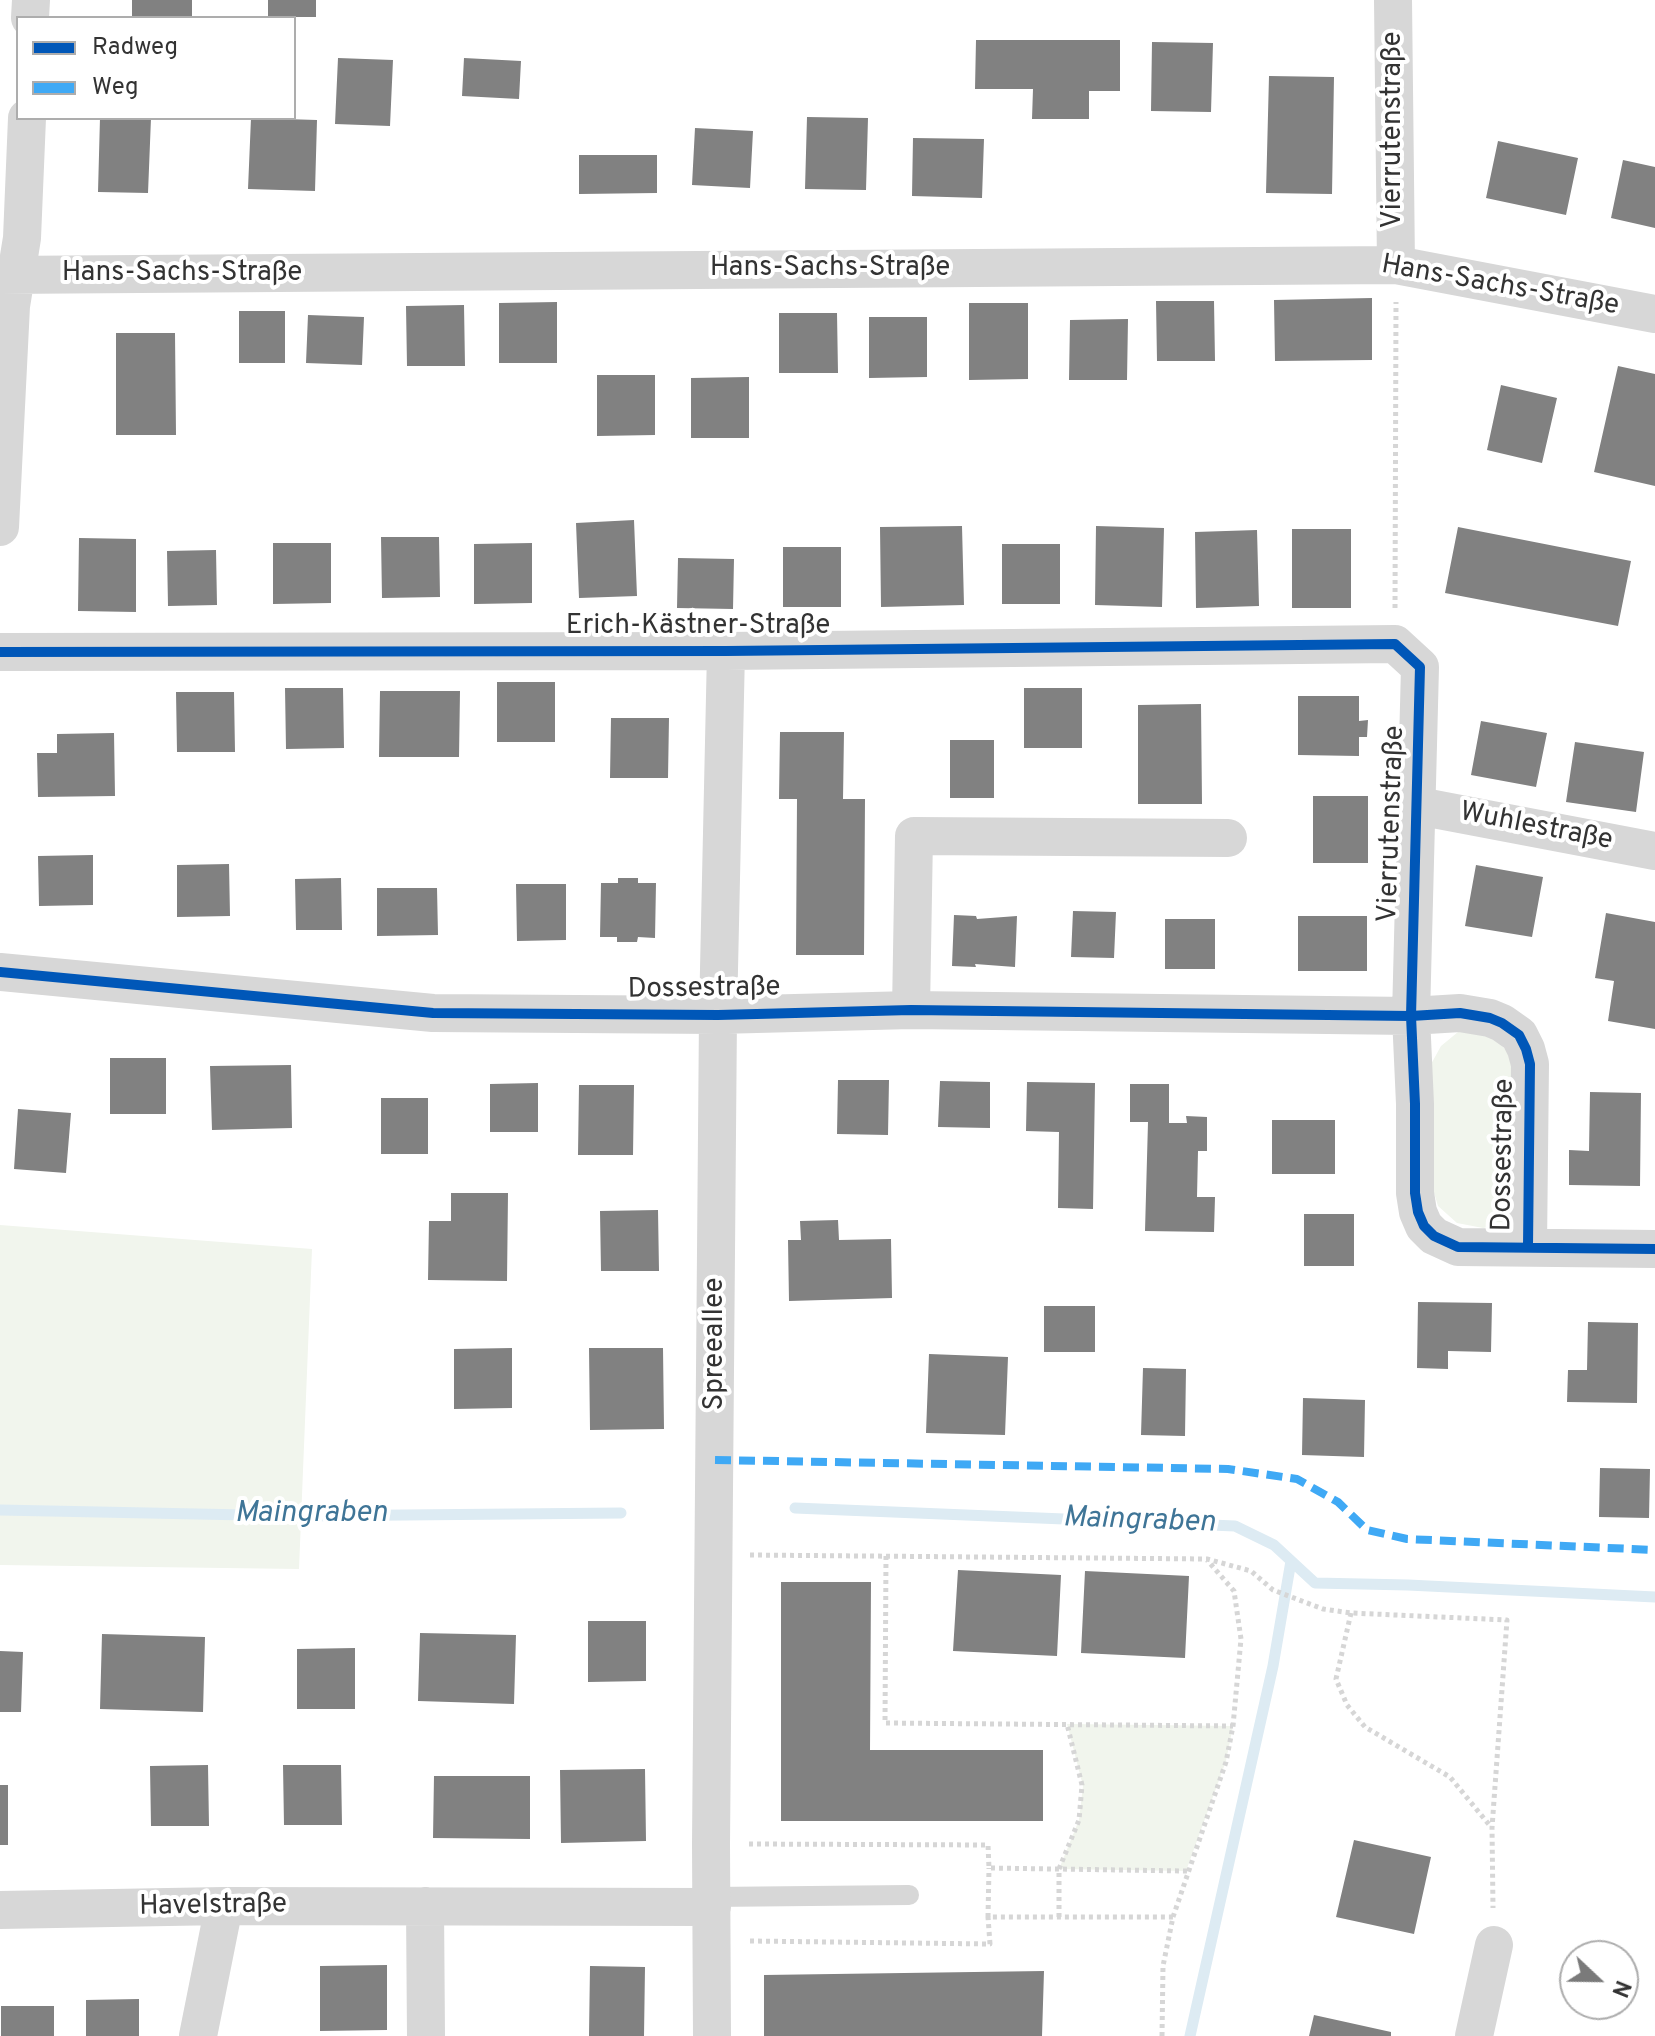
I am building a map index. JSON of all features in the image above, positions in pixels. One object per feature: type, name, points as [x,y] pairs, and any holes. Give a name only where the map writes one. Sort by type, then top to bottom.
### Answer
[{"type":"street","name":"Vierrutenstraße","points":[[1393,0],[1396,265]]},
{"type":"street","points":[[0,527],[11,306],[8,275],[22,238],[27,120]]},
{"type":"street","name":"Hans-Sachs-Straße","points":[[8,275],[1396,265],[1655,314]]},
{"type":"street","name":"Vierrutenstraße","points":[[1395,644],[1420,667],[1411,1016]]},
{"type":"street","name":"Erich-Kästner-Straße","points":[[0,652],[726,651],[1395,644]]},
{"type":"street","name":"Spreeallee","points":[[712,2036],[718,1015],[726,651]]},
{"type":"street","name":"Wuhlestraße","points":[[1418,806],[1655,851]]},
{"type":"street","points":[[911,1010],[914,836],[1228,838]]},
{"type":"street","name":"Dossestraße","points":[[0,972],[433,1013],[718,1015],[911,1010],[1411,1016],[1460,1013],[1490,1018],[1519,1035],[1530,1064],[1528,1246]]},
{"type":"street","name":"Dossestraße","points":[[1411,1016],[1415,1193],[1424,1226],[1434,1236],[1458,1247],[1655,1249]]},
{"type":"street","points":[[198,2036],[224,1906]]},
{"type":"street","points":[[425,1906],[426,2036]]},
{"type":"street","name":"Havelstraße","points":[[0,1910],[425,1906],[712,1915]]},
{"type":"street","points":[[1474,2036],[1494,1945]]},
{"type":"lane","points":[[712,1915],[909,1895]]},
{"type":"path","points":[[713,1554],[1207,1559],[1251,1571],[1273,1590],[1323,1609],[1507,1620],[1492,1828],[1494,1945]]},
{"type":"path","points":[[886,1556],[885,1723],[1233,1726]]},
{"type":"path","points":[[1162,2036],[1163,1966],[1173,1917],[1226,1762],[1233,1726],[1241,1639],[1234,1591],[1207,1559]]},
{"type":"path","points":[[1351,1613],[1336,1679],[1347,1705],[1365,1727],[1450,1777],[1492,1828]]},
{"type":"path","points":[[1059,1917],[1059,1869],[1079,1820],[1082,1785],[1067,1724]]},
{"type":"path","points":[[711,1844],[988,1845],[990,1944],[712,1915]]},
{"type":"path","points":[[989,1868],[1187,1871]]},
{"type":"path","points":[[988,1917],[1173,1917]]},
{"type":"shaded area","points":[[1477,1031],[1494,1038],[1511,1055],[1518,1197],[1502,1225],[1483,1228],[1457,1223],[1438,1206],[1429,1176],[1430,1066],[1441,1046],[1458,1032]]},
{"type":"shaded area","points":[[0,1225],[312,1249],[299,1569],[0,1565]]},
{"type":"shaded area","points":[[1067,1724],[1233,1726],[1226,1761],[1186,1871],[1059,1869],[1079,1820],[1083,1786]]},
{"type":"building","points":[[132,0],[192,0],[192,16],[132,16]]},
{"type":"building","points":[[268,0],[316,0],[316,17],[268,16]]},
{"type":"building","points":[[976,40],[1120,40],[1120,91],[1089,91],[1089,119],[1032,119],[1033,89],[975,89]]},
{"type":"building","points":[[1152,42],[1213,43],[1211,112],[1151,111]]},
{"type":"building","points":[[338,58],[393,60],[390,126],[335,124]]},
{"type":"building","points":[[464,58],[521,61],[519,99],[462,96]]},
{"type":"building","points":[[1269,76],[1334,77],[1332,194],[1266,193]]},
{"type":"building","points":[[807,117],[868,118],[866,190],[805,189]]},
{"type":"building","points":[[100,120],[151,120],[148,193],[98,192]]},
{"type":"building","points":[[251,120],[317,120],[315,191],[248,189]]},
{"type":"building","points":[[695,128],[753,131],[750,188],[692,185]]},
{"type":"building","points":[[913,138],[984,139],[982,198],[912,196]]},
{"type":"building","points":[[1498,141],[1578,158],[1566,215],[1486,198]]},
{"type":"building","points":[[579,155],[657,155],[657,193],[579,194]]},
{"type":"building","points":[[1623,160],[1655,167],[1655,228],[1611,218]]},
{"type":"building","points":[[1372,298],[1372,360],[1275,361],[1274,300]]},
{"type":"building","points":[[1156,301],[1214,301],[1215,361],[1157,361]]},
{"type":"building","points":[[557,302],[557,363],[499,363],[499,303]]},
{"type":"building","points":[[969,303],[1028,303],[1028,379],[969,380]]},
{"type":"building","points":[[464,305],[465,366],[407,366],[406,306]]},
{"type":"building","points":[[239,311],[285,311],[285,363],[239,363]]},
{"type":"building","points":[[779,313],[837,313],[838,373],[779,373]]},
{"type":"building","points":[[308,315],[364,317],[362,365],[306,363]]},
{"type":"building","points":[[869,317],[927,317],[927,377],[869,378]]},
{"type":"building","points":[[1128,319],[1127,380],[1069,380],[1070,320]]},
{"type":"building","points":[[116,333],[175,333],[176,435],[116,435]]},
{"type":"building","points":[[1618,366],[1655,374],[1655,486],[1594,472]]},
{"type":"building","points":[[597,375],[655,375],[655,435],[597,436]]},
{"type":"building","points":[[749,377],[749,438],[691,438],[691,378]]},
{"type":"building","points":[[1501,385],[1557,398],[1542,463],[1487,450]]},
{"type":"building","points":[[634,520],[637,596],[579,598],[576,523]]},
{"type":"building","points":[[962,526],[964,605],[881,607],[880,527]]},
{"type":"building","points":[[1096,526],[1164,528],[1162,607],[1095,605]]},
{"type":"building","points":[[1458,527],[1631,561],[1618,626],[1445,593]]},
{"type":"building","points":[[1292,529],[1351,529],[1351,608],[1292,608]]},
{"type":"building","points":[[1257,530],[1259,606],[1196,608],[1195,532]]},
{"type":"building","points":[[381,537],[439,537],[440,597],[382,598]]},
{"type":"building","points":[[79,538],[136,539],[136,612],[78,611]]},
{"type":"building","points":[[273,543],[331,543],[331,603],[273,604]]},
{"type":"building","points":[[532,543],[532,603],[474,604],[474,544]]},
{"type":"building","points":[[1002,544],[1060,544],[1060,604],[1002,604]]},
{"type":"building","points":[[783,547],[841,547],[841,607],[783,607]]},
{"type":"building","points":[[216,550],[217,605],[168,606],[167,551]]},
{"type":"building","points":[[678,558],[734,559],[733,609],[677,608]]},
{"type":"building","points":[[497,682],[555,682],[555,742],[497,742]]},
{"type":"building","points":[[285,688],[343,688],[344,748],[286,749]]},
{"type":"building","points":[[1024,688],[1082,688],[1082,748],[1024,748]]},
{"type":"building","points":[[380,691],[460,691],[459,757],[379,757]]},
{"type":"building","points":[[176,692],[234,692],[235,752],[177,752]]},
{"type":"building","points":[[1298,696],[1359,696],[1359,721],[1368,720],[1367,737],[1359,737],[1359,756],[1298,755]]},
{"type":"building","points":[[1201,704],[1202,804],[1138,804],[1138,705]]},
{"type":"building","points":[[611,718],[669,718],[668,778],[610,778]]},
{"type":"building","points":[[1481,721],[1547,733],[1536,787],[1471,775]]},
{"type":"building","points":[[780,732],[844,732],[843,799],[865,799],[864,955],[796,955],[797,799],[779,799]]},
{"type":"building","points":[[114,733],[115,796],[38,797],[37,753],[57,753],[57,734]]},
{"type":"building","points":[[950,740],[994,740],[994,798],[950,798]]},
{"type":"building","points":[[1575,742],[1644,752],[1636,812],[1566,802]]},
{"type":"building","points":[[1313,796],[1368,796],[1368,863],[1313,863]]},
{"type":"building","points":[[93,855],[93,905],[39,906],[38,856]]},
{"type":"building","points":[[229,864],[230,916],[177,917],[177,865]]},
{"type":"building","points":[[1476,865],[1543,877],[1532,937],[1465,926]]},
{"type":"building","points":[[341,878],[342,930],[296,930],[295,879]]},
{"type":"building","points":[[618,878],[638,878],[638,883],[656,883],[655,938],[638,937],[637,942],[617,942],[617,937],[600,937],[601,883],[618,883]]},
{"type":"building","points":[[516,884],[566,884],[566,940],[517,941]]},
{"type":"building","points":[[377,888],[437,888],[438,935],[377,936]]},
{"type":"building","points":[[1073,911],[1116,912],[1114,958],[1071,957]]},
{"type":"building","points":[[1606,913],[1655,922],[1655,1029],[1608,1021],[1614,981],[1595,978]]},
{"type":"building","points":[[954,915],[976,916],[977,919],[1017,916],[1015,967],[952,966]]},
{"type":"building","points":[[1298,916],[1367,916],[1367,971],[1298,971]]},
{"type":"building","points":[[1165,919],[1215,919],[1215,969],[1165,969]]},
{"type":"building","points":[[110,1058],[166,1058],[166,1114],[110,1114]]},
{"type":"building","points":[[291,1065],[292,1128],[212,1130],[210,1066]]},
{"type":"building","points":[[838,1080],[889,1080],[888,1135],[837,1134]]},
{"type":"building","points":[[940,1081],[990,1082],[990,1128],[938,1127]]},
{"type":"building","points":[[1027,1082],[1095,1083],[1093,1209],[1058,1208],[1059,1132],[1026,1131]]},
{"type":"building","points":[[538,1083],[538,1132],[490,1132],[490,1084]]},
{"type":"building","points":[[1130,1084],[1169,1084],[1169,1123],[1187,1123],[1186,1116],[1207,1117],[1207,1151],[1198,1151],[1197,1197],[1215,1197],[1214,1232],[1145,1231],[1148,1122],[1130,1122]]},
{"type":"building","points":[[579,1085],[634,1085],[633,1155],[578,1155]]},
{"type":"building","points":[[1590,1092],[1641,1093],[1640,1186],[1569,1185],[1569,1150],[1589,1151]]},
{"type":"building","points":[[381,1098],[428,1098],[428,1154],[381,1154]]},
{"type":"building","points":[[18,1109],[71,1113],[66,1173],[14,1169]]},
{"type":"building","points":[[1272,1120],[1335,1120],[1335,1174],[1272,1174]]},
{"type":"building","points":[[451,1193],[508,1193],[507,1281],[428,1280],[429,1221],[451,1221]]},
{"type":"building","points":[[658,1210],[659,1271],[601,1271],[600,1211]]},
{"type":"building","points":[[1304,1214],[1354,1214],[1354,1266],[1304,1266]]},
{"type":"building","points":[[838,1220],[839,1240],[891,1239],[892,1298],[789,1301],[788,1240],[801,1240],[800,1221]]},
{"type":"building","points":[[1418,1302],[1492,1303],[1491,1352],[1448,1351],[1448,1369],[1417,1368]]},
{"type":"building","points":[[1044,1306],[1095,1306],[1095,1352],[1044,1352]]},
{"type":"building","points":[[1588,1322],[1638,1323],[1637,1403],[1567,1402],[1568,1370],[1587,1370]]},
{"type":"building","points":[[512,1348],[512,1408],[454,1409],[454,1349]]},
{"type":"building","points":[[589,1348],[663,1348],[664,1429],[590,1430]]},
{"type":"building","points":[[929,1354],[1008,1357],[1005,1435],[926,1433]]},
{"type":"building","points":[[1143,1368],[1186,1369],[1185,1436],[1141,1435]]},
{"type":"building","points":[[1303,1398],[1365,1400],[1364,1457],[1302,1455]]},
{"type":"building","points":[[1600,1468],[1650,1469],[1649,1518],[1599,1517]]},
{"type":"building","points":[[958,1570],[1061,1575],[1057,1656],[953,1651]]},
{"type":"building","points":[[1085,1571],[1189,1576],[1185,1658],[1081,1653]]},
{"type":"building","points":[[781,1582],[871,1582],[870,1750],[1043,1750],[1043,1821],[781,1821]]},
{"type":"building","points":[[588,1621],[646,1621],[646,1681],[588,1682]]},
{"type":"building","points":[[420,1633],[516,1635],[514,1704],[418,1701]]},
{"type":"building","points":[[102,1634],[205,1637],[203,1712],[100,1709]]},
{"type":"building","points":[[355,1648],[355,1709],[297,1709],[297,1649]]},
{"type":"building","points":[[0,1651],[23,1652],[21,1712],[0,1712]]},
{"type":"building","points":[[208,1765],[209,1826],[151,1826],[150,1766]]},
{"type":"building","points":[[283,1765],[341,1765],[342,1825],[284,1825]]},
{"type":"building","points":[[645,1769],[646,1841],[561,1843],[560,1770]]},
{"type":"building","points":[[434,1776],[530,1776],[530,1839],[433,1838]]},
{"type":"building","points":[[0,1785],[8,1785],[8,1845],[0,1845]]},
{"type":"building","points":[[1354,1840],[1431,1857],[1414,1934],[1336,1917]]},
{"type":"building","points":[[387,1965],[387,2030],[320,2031],[320,1966]]},
{"type":"building","points":[[590,1966],[645,1967],[644,2036],[589,2036]]},
{"type":"building","points":[[1044,1971],[1042,2036],[764,2036],[764,1975]]},
{"type":"building","points":[[139,1999],[139,2036],[86,2036],[86,2000]]},
{"type":"building","points":[[1,2006],[54,2006],[54,2036],[1,2036]]},
{"type":"building","points":[[1314,2015],[1391,2032],[1391,2036],[1309,2036]]},
{"type":"waterway","name":"Maingraben","points":[[795,1508],[1235,1526],[1274,1545],[1315,1583],[1655,1597]]},
{"type":"waterway","name":"Maingraben","points":[[0,1510],[296,1516],[621,1513]]},
{"type":"waterway","points":[[1190,2036],[1273,1666],[1291,1561]]},
{"type":"marked path","points":[[715,1460],[1228,1469],[1297,1479],[1338,1502],[1367,1530],[1407,1539],[1655,1550]]},
{"type":"cycle path","points":[[0,652],[726,651],[1395,644],[1420,667],[1411,1016],[1460,1013],[1490,1018],[1519,1035],[1530,1064],[1528,1246]]},
{"type":"cycle path","points":[[0,972],[433,1013],[718,1015],[911,1010],[1411,1016],[1415,1193],[1424,1226],[1434,1236],[1458,1247],[1655,1249]]}]
